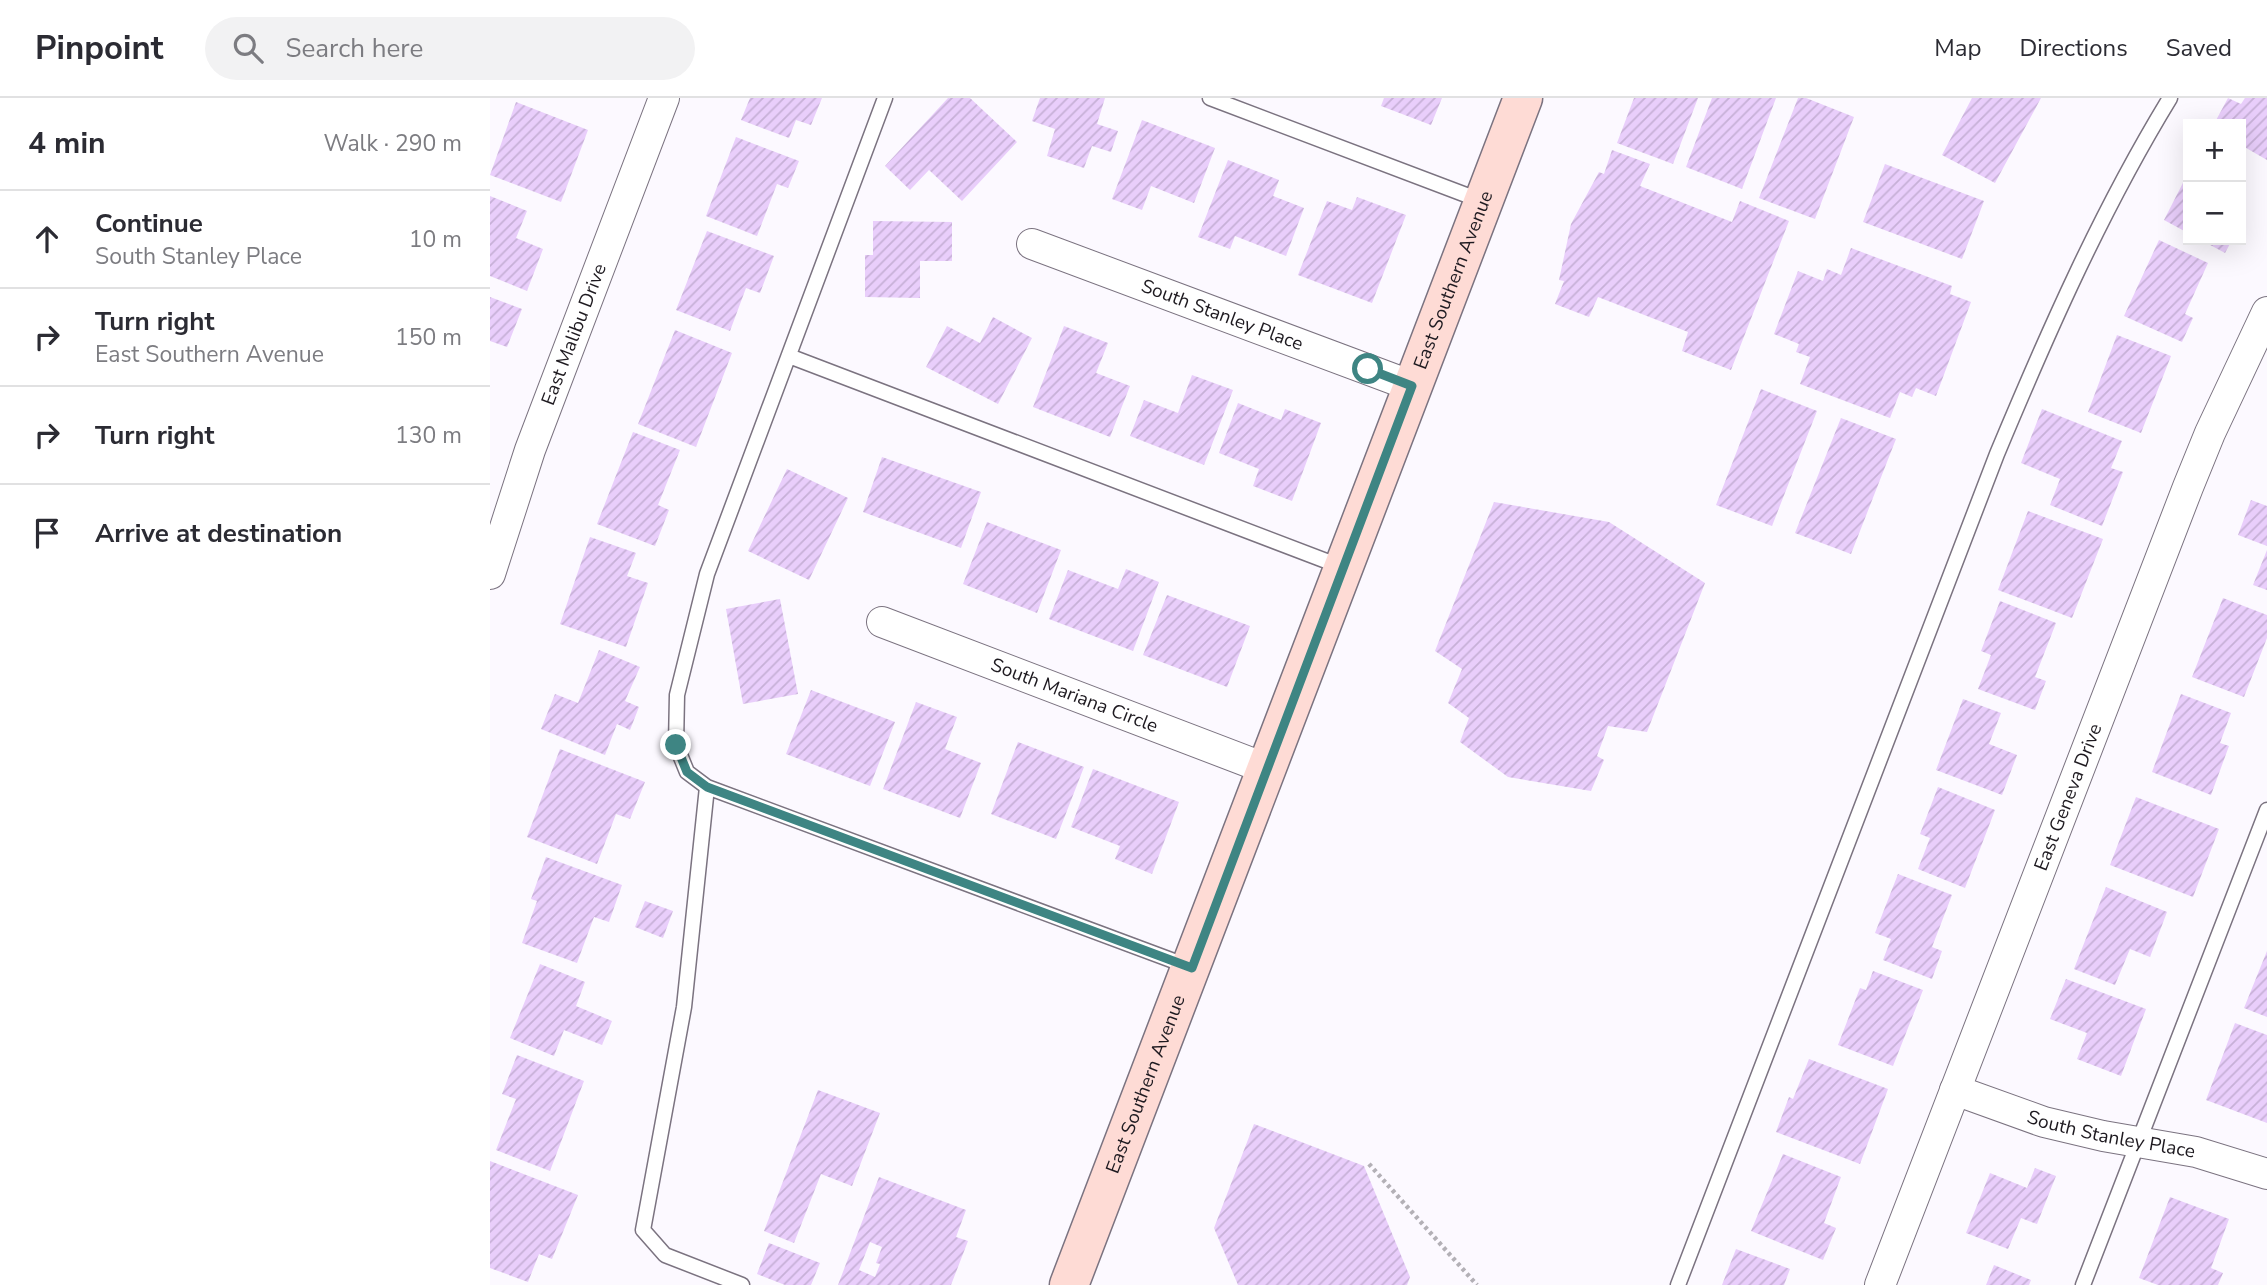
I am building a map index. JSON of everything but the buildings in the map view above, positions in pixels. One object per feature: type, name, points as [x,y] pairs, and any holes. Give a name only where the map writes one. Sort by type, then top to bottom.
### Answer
[{"type":"main road","name":"East Southern Avenue","points":[[1069,1285],[1523,98]]},
{"type":"street","name":"East Malibu Drive","points":[[490,574],[530,450],[664,98]]},
{"type":"street","name":"South Stanley Place","points":[[1032,244],[1412,386]]},
{"type":"street","name":"East Geneva Drive","points":[[1880,1285],[2188,487],[2215,421],[2267,312]]},
{"type":"street","name":"South Mariana Circle","points":[[882,622],[1267,769]]},
{"type":"street","name":"South Stanley Place","points":[[1955,1090],[2045,1122],[2196,1152],[2267,1174]]},
{"type":"lane","points":[[885,98],[707,574],[677,695],[676,745],[687,772],[707,787],[1192,968]]},
{"type":"lane","points":[[1210,98],[1484,201]]},
{"type":"lane","points":[[1678,1285],[2026,385],[2107,210],[2170,98]]},
{"type":"lane","points":[[789,356],[1344,567]]},
{"type":"lane","points":[[707,787],[684,1007],[643,1230],[665,1255],[742,1285]]},
{"type":"lane","points":[[2083,1285],[2267,810]]},
{"type":"path","points":[[1369,1164],[1478,1285]]},
{"type":"route","points":[[676,745],[687,772],[707,787],[1192,968],[1412,386],[1368,369]]}]
